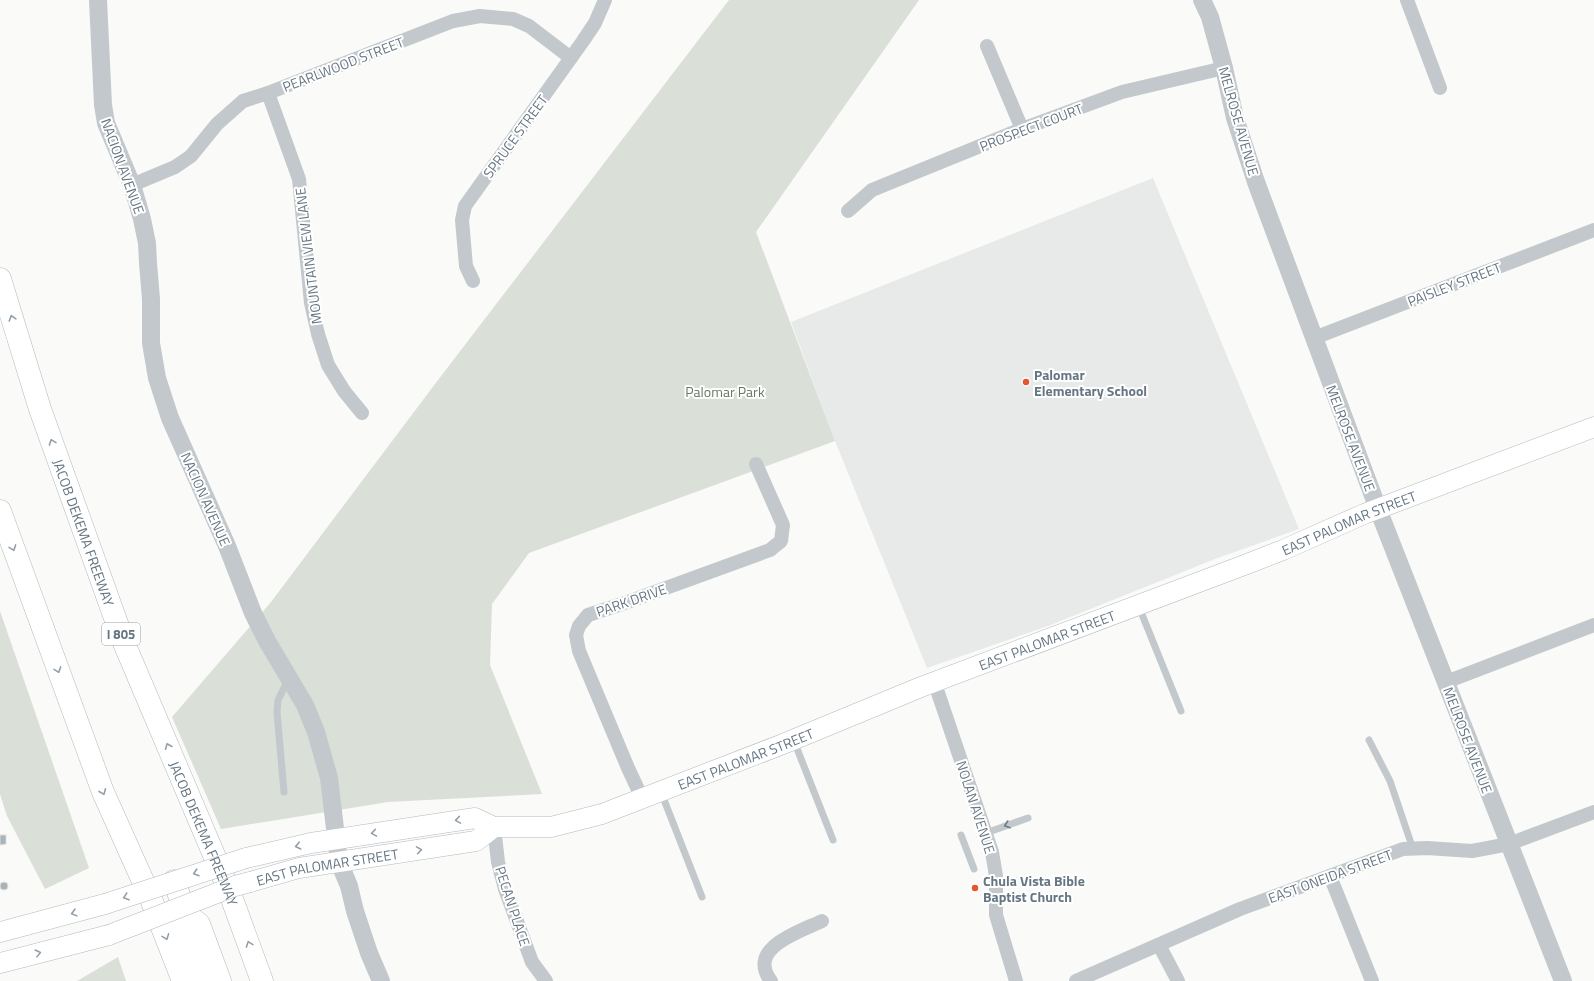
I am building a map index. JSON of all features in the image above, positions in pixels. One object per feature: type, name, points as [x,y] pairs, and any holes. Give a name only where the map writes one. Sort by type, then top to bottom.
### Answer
[{"type":"highway","name":"JACOB DEKEMA FREEWAY","points":[[0,279],[40,409],[124,643],[228,888],[262,981]]},
{"type":"highway","points":[[0,511],[103,792],[151,899],[183,981]]},
{"type":"highway","points":[[174,881],[184,910],[181,931],[199,981]]},
{"type":"highway","points":[[184,910],[199,924],[220,981]]},
{"type":"main road","name":"EAST PALOMAR STREET","points":[[0,932],[105,904],[246,858],[311,843],[475,818],[494,827],[551,827],[602,814],[934,682],[1283,550],[1378,509],[1594,427]]},
{"type":"main road","name":"EAST PALOMAR STREET","points":[[0,963],[109,935],[184,910],[250,882],[299,868],[476,841],[494,827]]},
{"type":"street","name":"NACION AVENUE","points":[[98,0],[102,105],[106,123],[132,185],[147,243],[151,299],[151,343],[155,370],[170,418],[227,546],[253,613],[267,642],[305,706],[316,732],[325,759],[334,810],[339,862],[349,886],[355,911],[369,953],[381,981]]},
{"type":"street","name":"SPRUCE STREET","points":[[473,281],[466,266],[462,220],[465,206],[595,24],[604,0]]},
{"type":"street","name":"MELROSE AVENUE","points":[[1202,0],[1210,17],[1224,68],[1235,118],[1246,154],[1378,509],[1508,844],[1563,981]]},
{"type":"street","points":[[1407,0],[1440,88]]},
{"type":"street","name":"PEARLWOOD STREET","points":[[132,185],[175,167],[191,156],[217,124],[243,101],[268,93],[453,21],[480,16],[513,19],[529,26],[571,58]]},
{"type":"street","points":[[987,46],[1022,129]]},
{"type":"street","name":"PROSPECT COURT","points":[[848,211],[872,190],[1022,129],[1122,92],[1224,68]]},
{"type":"street","name":"MOUNTAIN VIEW LANE","points":[[268,93],[299,179],[311,303],[318,334],[328,365],[344,391],[362,413]]},
{"type":"street","name":"PAISLEY STREET","points":[[1314,338],[1594,230]]},
{"type":"street","name":"PARK DRIVE","points":[[642,798],[579,651],[576,635],[579,626],[588,615],[616,607],[770,550],[781,541],[783,525],[756,464]]},
{"type":"street","points":[[1446,682],[1594,624]]},
{"type":"street","name":"NOLAN AVENUE","points":[[934,682],[992,852],[996,876],[996,915],[1016,981]]},
{"type":"street","name":"EAST ONEIDA STREET","points":[[1076,981],[1240,909],[1403,849],[1427,848],[1472,851],[1508,844],[1594,812]]},
{"type":"street","name":"PECAN PLACE","points":[[494,827],[498,862],[505,889],[532,962],[546,981]]},
{"type":"street","points":[[1330,876],[1372,981]]},
{"type":"street","points":[[771,981],[763,966],[764,957],[774,945],[822,921]]},
{"type":"street","points":[[1158,946],[1178,981]]},
{"type":"lane","points":[[1139,605],[1182,711]]},
{"type":"lane","points":[[284,792],[277,712],[278,700],[289,678]]},
{"type":"lane","points":[[793,739],[833,840]]},
{"type":"lane","points":[[1369,740],[1390,781],[1413,849]]},
{"type":"lane","points":[[660,790],[702,897]]},
{"type":"lane","points":[[986,833],[1028,818]]},
{"type":"lane","points":[[961,835],[974,869]]},
{"type":"shaded area","name":"Palomar Elementary School","points":[[1153,178],[1299,529],[1215,559],[1048,626],[927,668],[835,441],[791,322]]},
{"type":"green space","name":"Palomar Park","points":[[729,0],[919,0],[756,232],[835,441],[529,553],[492,604],[490,665],[542,794],[388,802],[221,829],[172,717],[271,602],[435,384]]},
{"type":"green space","points":[[0,611],[89,868],[45,889],[7,816],[0,794]]},
{"type":"green space","points":[[118,957],[126,981],[77,981]]},
{"type":"building","points":[[0,835],[6,835],[6,844],[0,845]]},
{"type":"building","points":[[2,882],[6,882],[8,886],[6,890],[2,890],[0,888],[0,884]]},
{"type":"place","name":"Palomar Elementary School","points":[[1026,382]]},
{"type":"place","name":"Chula Vista Bible Baptist Church","points":[[975,888]]}]
